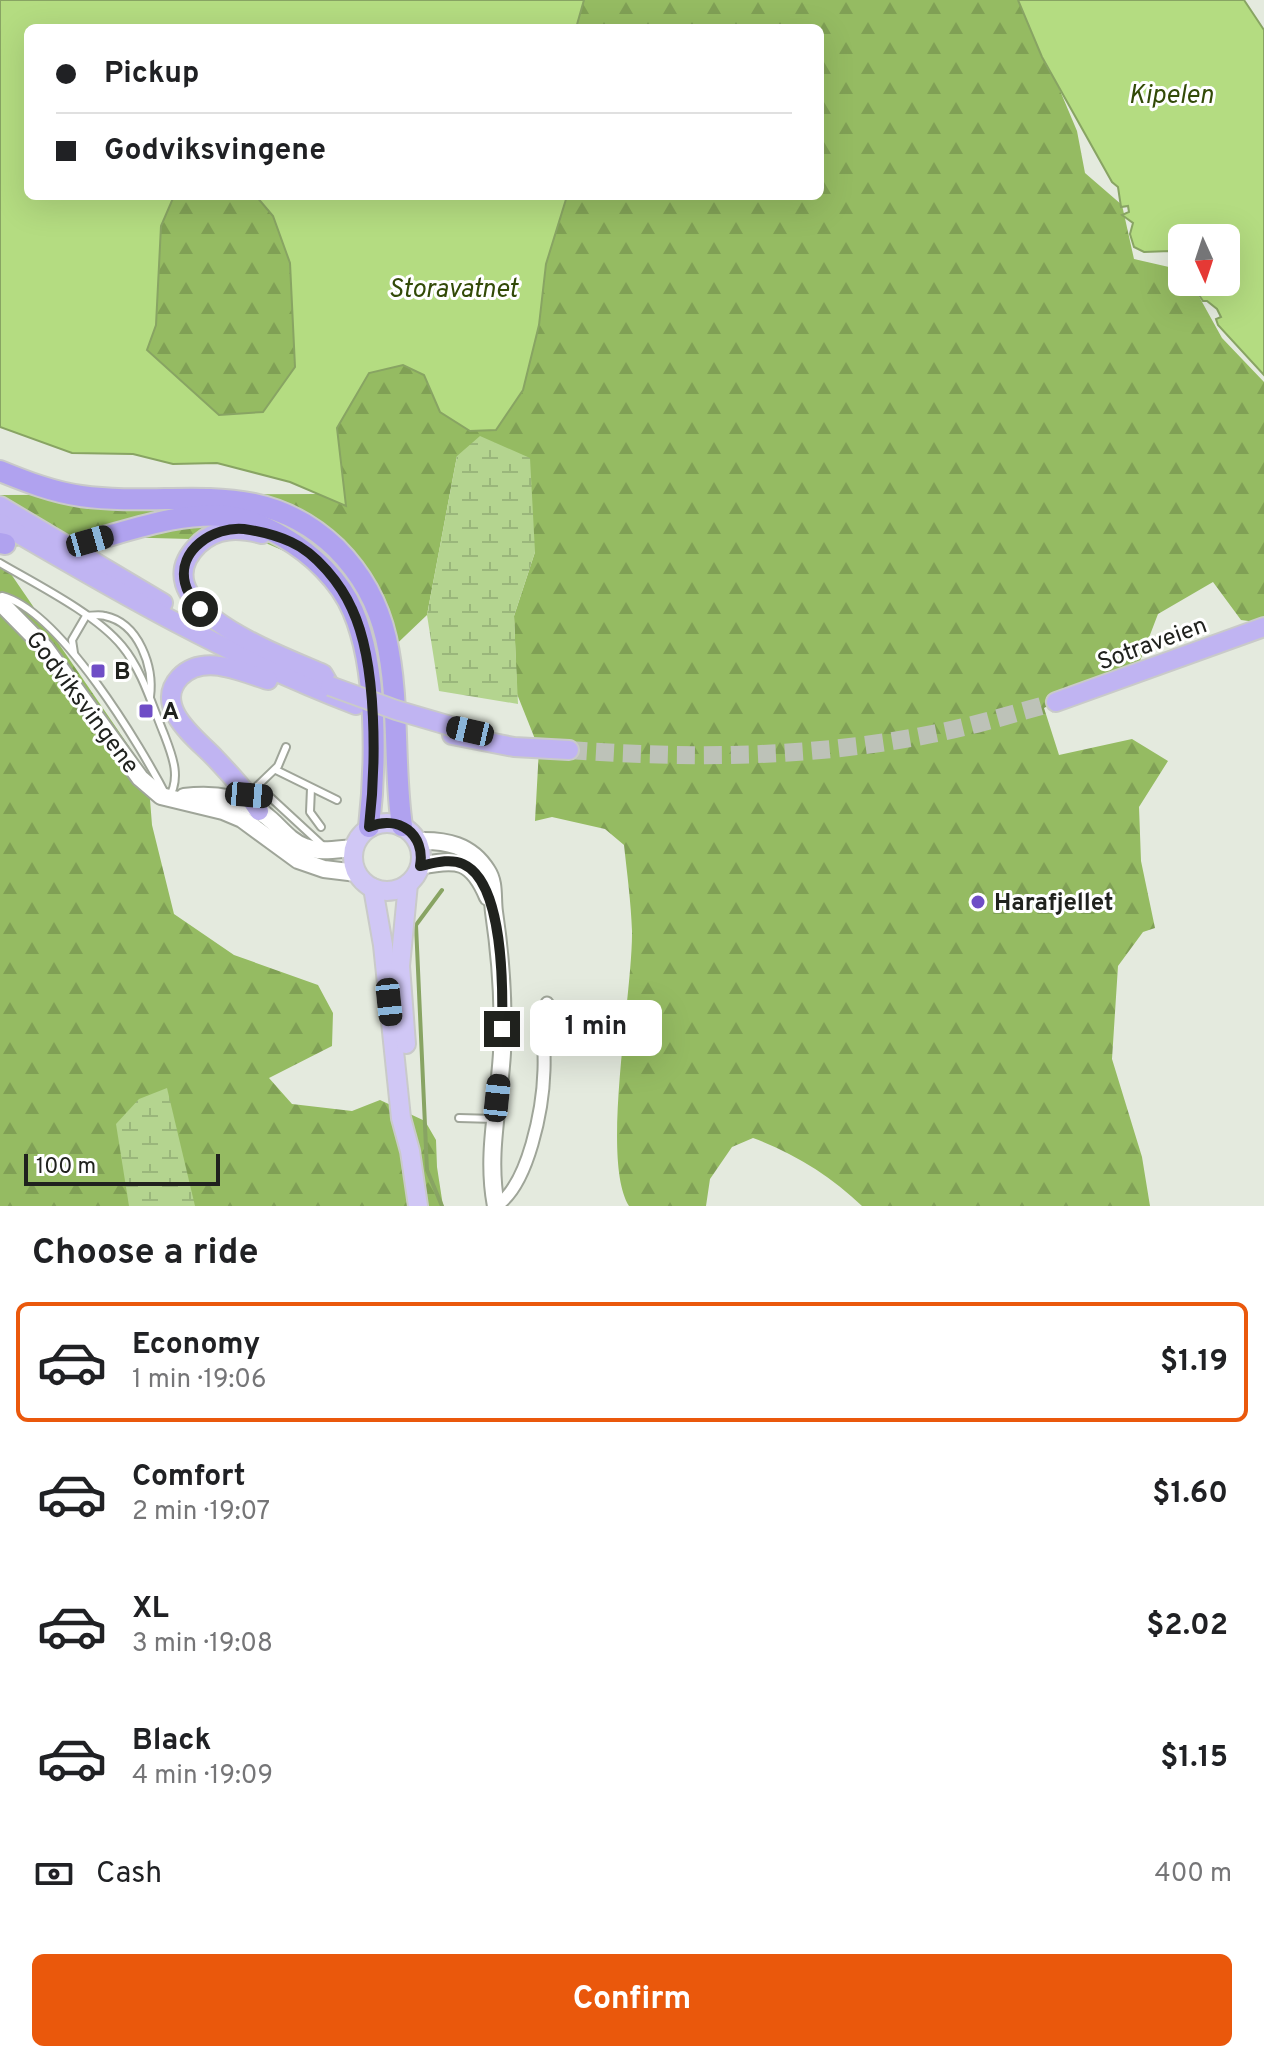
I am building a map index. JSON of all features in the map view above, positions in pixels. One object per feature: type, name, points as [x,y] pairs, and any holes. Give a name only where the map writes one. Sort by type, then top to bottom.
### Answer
[{"type":"highway","points":[[0,471],[54,491],[83,496],[214,499],[264,505],[286,512],[328,540],[357,572],[372,596],[386,637],[402,826]]},
{"type":"highway","points":[[0,506],[267,664]]},
{"type":"highway","points":[[90,541],[168,520],[198,515],[230,516],[248,521],[291,542],[317,561],[353,609],[364,643],[372,735],[369,827]]},
{"type":"highway","points":[[0,523],[107,586],[356,705],[453,731],[569,750]]},
{"type":"highway","points":[[267,664],[200,609],[185,582],[186,561],[205,538],[229,530],[242,529],[291,542]]},
{"type":"highway","name":"Sotraveien","points":[[1056,702],[1264,627]]},
{"type":"highway","points":[[249,805],[182,725],[172,702],[173,688],[187,672],[207,665],[267,664],[323,674],[330,686],[453,731]]},
{"type":"main road","name":"Godviksvingene","points":[[0,602],[45,648],[140,778],[161,796],[162,804]]},
{"type":"main road","points":[[162,804],[191,796],[231,797],[249,805],[291,840],[306,848],[354,848]]},
{"type":"main road","points":[[249,805],[298,860],[324,869],[357,873]]},
{"type":"main road","points":[[410,1151],[412,1117],[400,966],[408,884],[420,866],[421,853],[418,841],[402,826],[386,822],[369,827],[362,833],[354,848],[353,861],[357,873],[373,888],[383,945],[401,1118],[410,1151],[418,1206]]},
{"type":"main road","points":[[418,841],[446,842],[473,854],[490,877],[503,1004],[502,1054],[491,1175],[496,1206]]},
{"type":"main road","points":[[420,866],[443,861],[466,865],[474,871],[493,908]]},
{"type":"main road","points":[[373,888],[395,890],[408,884]]},
{"type":"street","points":[[496,1206],[507,1199],[518,1182],[542,1104],[545,1069],[543,1018],[547,1003]]},
{"type":"lane","points":[[2,550],[86,616],[105,616],[135,637],[151,671],[150,699]]},
{"type":"lane","name":"Godviksvingene","points":[[0,596],[35,612],[75,656],[148,759],[162,804]]},
{"type":"lane","name":"Godviksvingene","points":[[75,656],[72,640],[86,616],[121,644],[130,658],[150,699],[174,762],[174,782],[162,804]]},
{"type":"lane","points":[[249,805],[276,770],[286,747]]},
{"type":"lane","points":[[276,770],[337,800]]},
{"type":"lane","points":[[311,788],[310,812],[321,827]]},
{"type":"lane","points":[[459,1118],[495,1119]]},
{"type":"green space","points":[[584,0],[1022,0],[1077,131],[1085,173],[1122,205],[1134,259],[1168,267],[1168,296],[1199,296],[1222,338],[1264,382],[1264,623],[1241,620],[1213,582],[1158,614],[1135,674],[1105,675],[1044,708],[1059,755],[1132,739],[1168,761],[1139,807],[1141,861],[1155,928],[1143,932],[1118,966],[1112,1059],[1142,1157],[1150,1206],[862,1206],[812,1167],[753,1138],[732,1147],[710,1179],[706,1206],[629,1206],[621,1184],[617,1152],[617,1115],[632,931],[624,845],[605,829],[552,817],[535,821],[539,749],[517,694],[514,616],[535,552],[457,456],[427,615],[384,656],[344,577],[261,541],[114,537],[0,548],[0,495],[318,494],[346,505],[337,428],[369,373],[403,365],[424,375],[523,390],[539,325],[546,264],[566,200],[824,200],[824,24],[577,24]]},
{"type":"green space","points":[[172,200],[259,200],[273,216],[290,263],[295,367],[263,412],[219,415],[147,350],[156,325],[161,226]]},
{"type":"green space","points":[[480,436],[530,458],[535,552],[514,616],[518,704],[439,691],[427,615],[457,456]]},
{"type":"green space","points":[[0,558],[148,774],[152,825],[174,914],[234,955],[318,985],[333,1013],[332,1046],[269,1078],[292,1104],[352,1111],[380,1100],[425,1121],[436,1140],[443,1206],[0,1206]]},
{"type":"green space","points":[[167,1088],[195,1206],[129,1206],[116,1124],[139,1099]]},
{"type":"water","name":"Storavatnet","points":[[0,0],[584,0],[577,24],[24,24],[24,200],[172,200],[161,226],[156,325],[147,350],[219,415],[263,412],[295,367],[290,263],[273,216],[259,200],[566,200],[546,264],[539,325],[523,390],[496,430],[470,431],[440,412],[424,375],[403,365],[369,373],[337,428],[346,506],[290,482],[217,463],[173,464],[133,454],[72,453],[0,427]]},
{"type":"water","name":"Kipelen","points":[[1018,0],[1244,0],[1264,30],[1264,375],[1218,325],[1216,319],[1221,317],[1217,309],[1200,296],[1240,296],[1240,224],[1168,224],[1168,251],[1144,252],[1134,247],[1130,234],[1133,223],[1122,215],[1129,212],[1128,206],[1121,207],[1118,187],[1112,182],[1042,57]]},
{"type":"waterway","points":[[442,890],[416,925],[427,1170],[442,1206]]},
{"type":"tunnel","points":[[569,750],[706,755],[842,748],[948,731],[1056,702]]},
{"type":"place","name":"B","points":[[98,671]]},
{"type":"place","name":"A","points":[[146,711]]},
{"type":"place","name":"Harafjellet","points":[[978,902]]},
{"type":"route","points":[[200,609],[185,582],[186,561],[205,538],[229,530],[242,529],[291,542],[317,561],[342,592],[353,609],[368,668],[373,764],[369,827],[386,822],[409,830],[420,847],[420,866],[443,861],[456,862],[474,871],[495,915],[501,965],[502,1029]]}]
